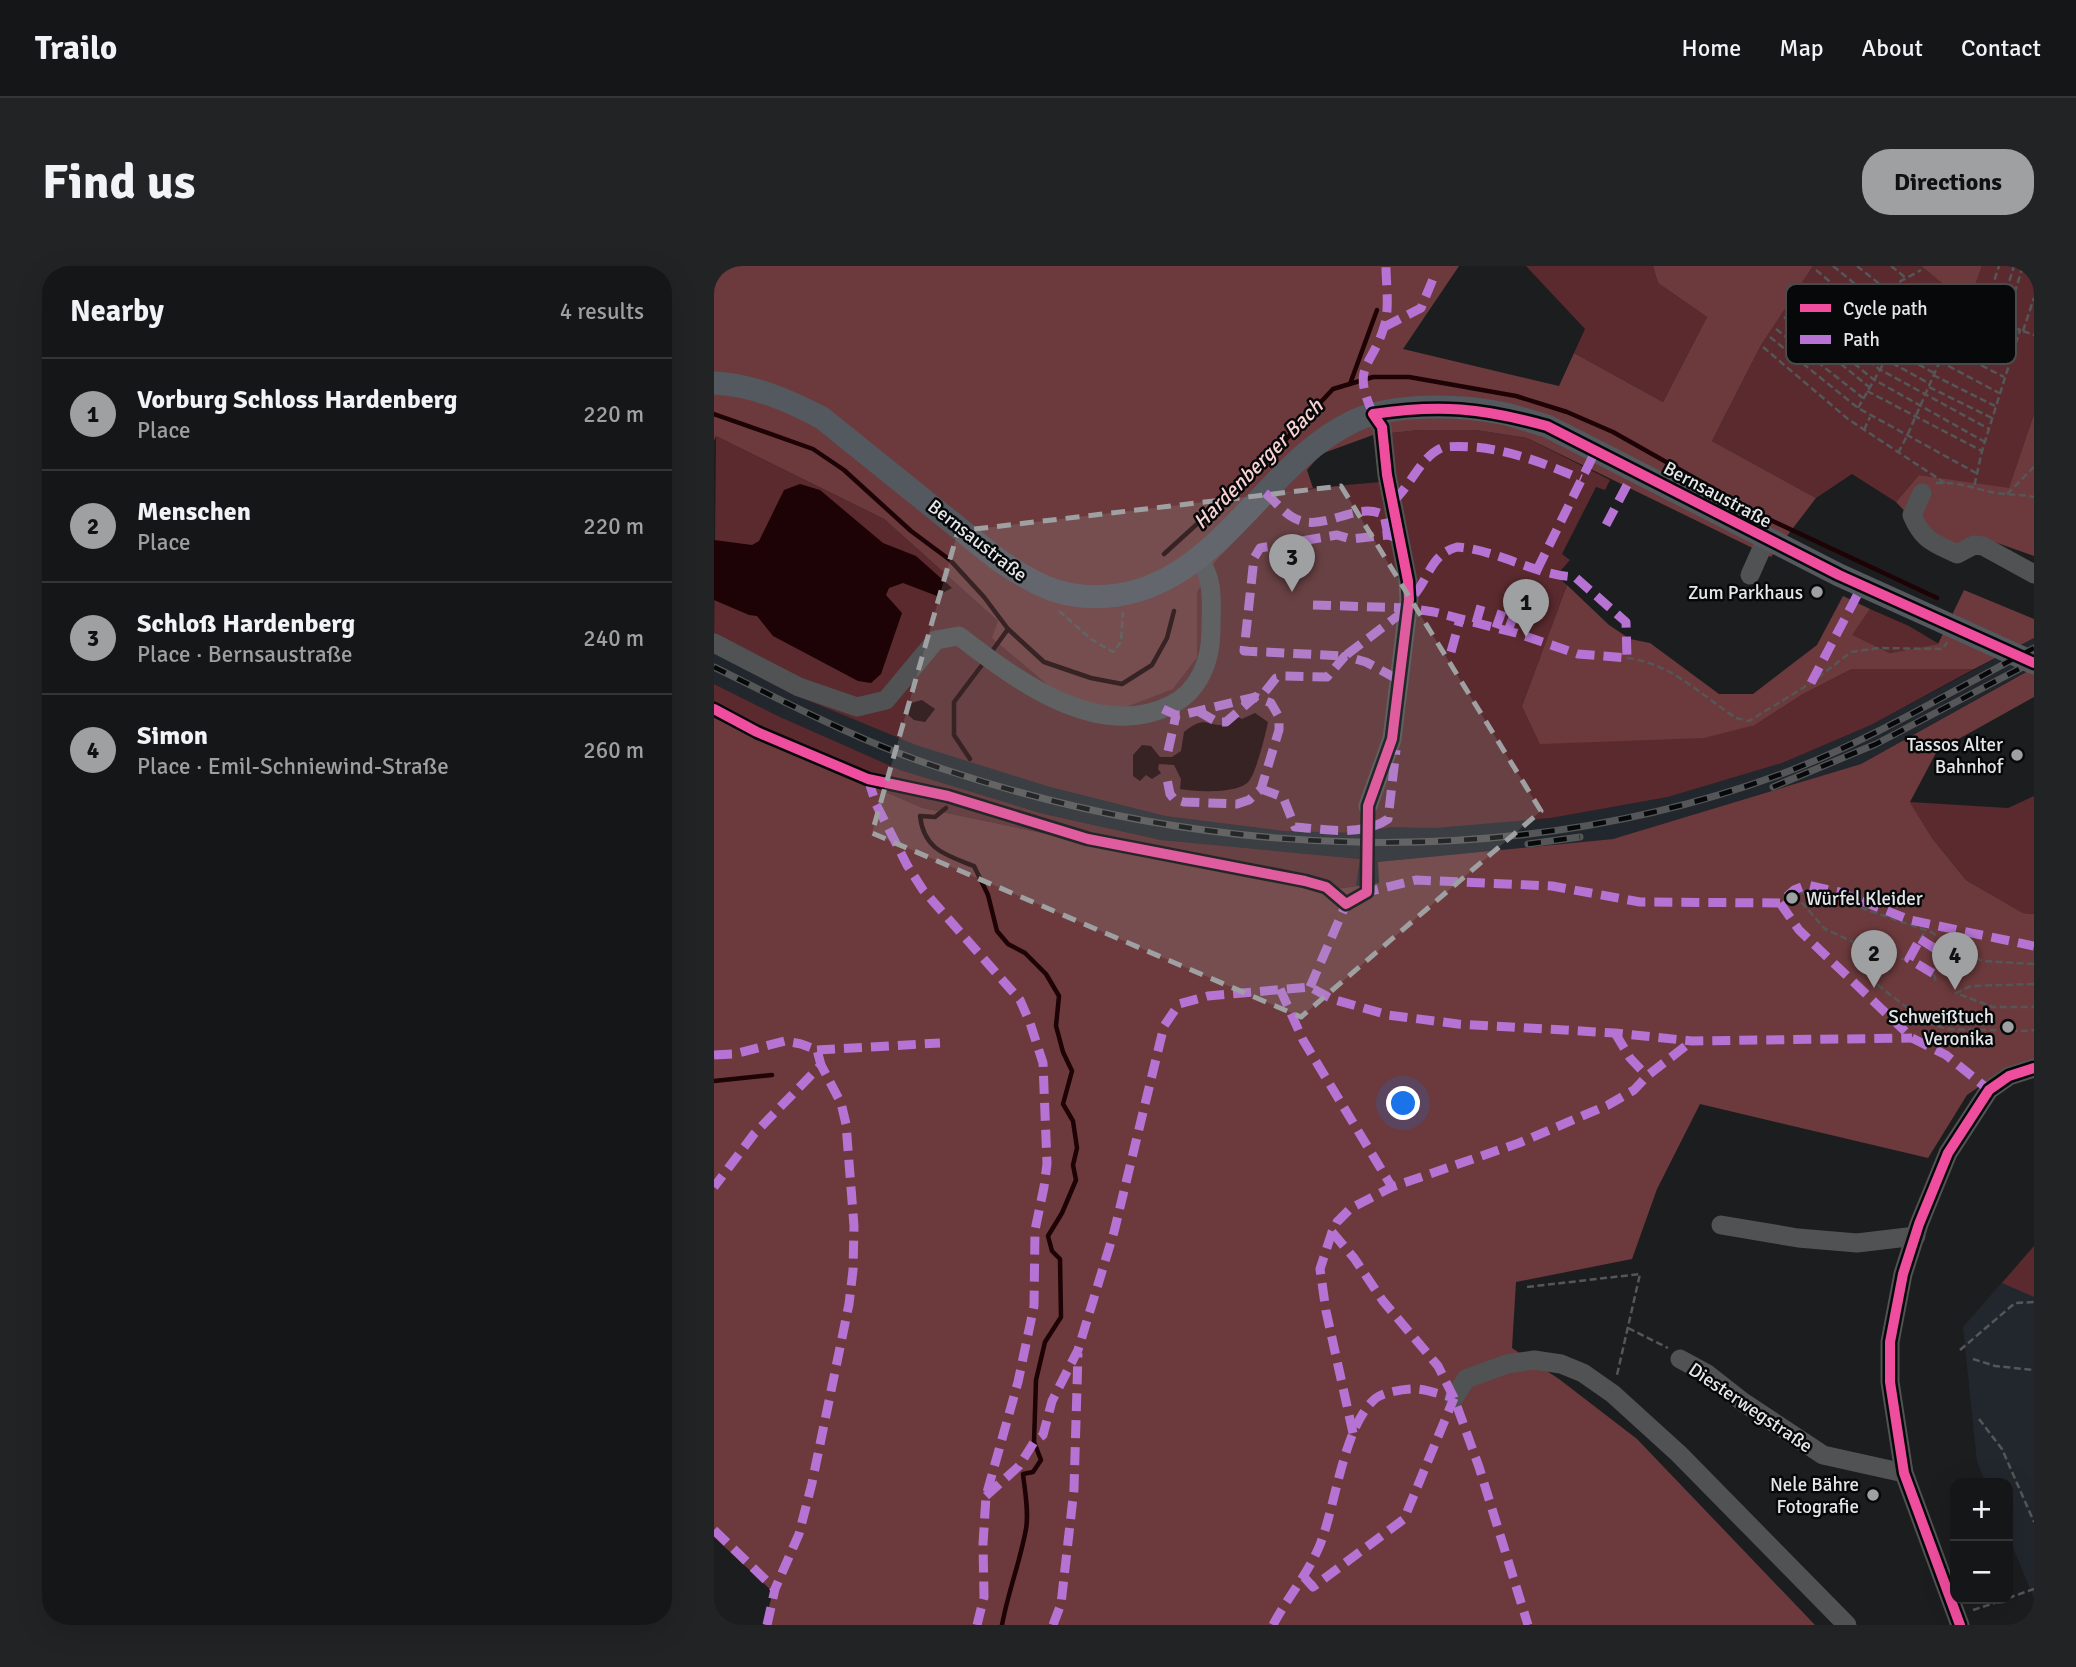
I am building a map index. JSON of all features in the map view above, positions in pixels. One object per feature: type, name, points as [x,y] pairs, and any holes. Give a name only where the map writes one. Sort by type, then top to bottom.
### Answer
[{"type":"main road","name":"Bernsaustraße","points":[[714,383],[760,391],[790,401],[822,418],[996,558],[1026,579],[1053,592],[1097,598],[1137,592],[1166,580],[1198,559],[1316,442],[1373,414],[1450,408],[1501,413],[1547,426],[1862,586],[2034,663]]},
{"type":"street","points":[[1368,806],[1392,739],[1409,600],[1408,581],[1387,475],[1382,426],[1373,414]]},
{"type":"street","points":[[1922,494],[1912,515],[1919,532],[1957,554],[1973,545],[1983,546],[2034,574]]},
{"type":"street","points":[[1749,576],[1766,539]]},
{"type":"street","points":[[714,643],[799,687],[857,707],[886,700],[936,640],[960,636],[1036,690],[1097,715],[1129,716],[1163,709],[1179,701],[1195,687],[1207,661],[1211,635],[1211,593],[1208,569],[1198,559]]},
{"type":"street","points":[[1958,1621],[1905,1473],[1890,1382],[1890,1342],[1903,1274],[1948,1153],[1989,1090],[2008,1076],[2034,1068]]},
{"type":"street","points":[[1721,1225],[1798,1238],[1857,1243],[1916,1236]]},
{"type":"street","name":"Diesterwegstraße","points":[[1680,1359],[1706,1373],[1743,1402],[1823,1455],[1905,1473]]},
{"type":"street","points":[[1454,1398],[1466,1378],[1507,1363],[1534,1360],[1561,1364],[1583,1373],[1613,1394],[1679,1454],[1847,1625]]},
{"type":"path","points":[[1833,266],[1855,284]]},
{"type":"path","points":[[1857,266],[1882,284]]},
{"type":"path","points":[[1891,266],[1906,278]]},
{"type":"path","points":[[1993,284],[1999,266]]},
{"type":"path","points":[[2008,284],[2014,266]]},
{"type":"path","points":[[2016,289],[2023,266]]},
{"type":"path","points":[[1816,270],[1833,284]]},
{"type":"path","points":[[1897,284],[1921,270]]},
{"type":"path","points":[[2016,346],[2034,298]]},
{"type":"path","points":[[2016,329],[2033,335],[2034,328]]},
{"type":"path","points":[[1776,329],[1786,337]]},
{"type":"path","points":[[1770,337],[1786,350]]},
{"type":"path","points":[[1763,347],[1864,430],[1945,483]]},
{"type":"path","points":[[1803,364],[1858,408],[1976,473]]},
{"type":"path","points":[[1820,364],[1863,398]]},
{"type":"path","points":[[1839,364],[1868,389],[1915,417],[1982,451]]},
{"type":"path","points":[[1855,364],[1873,379],[1985,442]]},
{"type":"path","points":[[1873,364],[1989,429]]},
{"type":"path","points":[[1858,408],[1882,364]]},
{"type":"path","points":[[1893,364],[1992,418]]},
{"type":"path","points":[[1916,364],[1995,406]]},
{"type":"path","points":[[1898,453],[1938,364]]},
{"type":"path","points":[[1945,364],[2000,393]]},
{"type":"path","points":[[1978,364],[2004,377]]},
{"type":"path","points":[[1973,487],[2009,364]]},
{"type":"path","points":[[1864,430],[1871,416]]},
{"type":"path","points":[[2007,494],[2034,467]]},
{"type":"path","points":[[1922,494],[1933,484],[1961,483],[2034,498]]},
{"type":"path","points":[[1053,592],[1059,612],[1091,639],[1112,652],[1121,642],[1123,612],[1137,592]]},
{"type":"path","points":[[1627,658],[1646,660],[1669,670],[1725,711],[1749,721],[1811,683],[1851,652],[1879,648],[1942,649],[1954,627]]},
{"type":"path","points":[[2034,964],[1982,961],[1926,930],[1809,890],[1796,896],[1825,929],[1853,942],[1879,986],[1927,1023],[1947,1030],[2034,1030]]},
{"type":"path","points":[[1920,939],[1926,930]]},
{"type":"path","points":[[1946,956],[1953,945]]},
{"type":"path","points":[[1901,959],[1909,959]]},
{"type":"path","points":[[1934,974],[1936,982]]},
{"type":"path","points":[[2034,984],[1971,986],[1956,993],[1993,1007],[2034,1007]]},
{"type":"path","points":[[1527,1287],[1640,1274],[1613,1394]]},
{"type":"path","points":[[1960,1350],[2015,1303],[2034,1302]]},
{"type":"path","points":[[1628,1328],[1663,1344],[1680,1359]]},
{"type":"path","points":[[1973,1359],[1995,1366],[2034,1370]]},
{"type":"path","points":[[1979,1419],[2002,1449],[2034,1522]]},
{"type":"path","points":[[2013,1597],[2034,1589]]},
{"type":"path","points":[[1958,1621],[1996,1604]]},
{"type":"highlighted area","points":[[1341,486],[1541,811],[1301,1017],[872,833],[958,531]]},
{"type":"shaded area","points":[[714,266],[1459,266],[1403,349],[1559,386],[1574,353],[1663,402],[1707,317],[1658,283],[1653,266],[1813,266],[1801,284],[1786,284],[1786,307],[1760,347],[1712,441],[1816,498],[1771,557],[1527,438],[1476,430],[1419,430],[1373,435],[1321,454],[1307,470],[1313,488],[1280,495],[1216,561],[1197,593],[1197,658],[1173,689],[1126,707],[1086,707],[1060,695],[992,638],[998,621],[884,519],[716,436],[714,441]]},
{"type":"shaded area","points":[[1526,266],[1653,266],[1658,283],[1707,317],[1663,402],[1574,353],[1585,329]]},
{"type":"shaded area","points":[[1813,266],[1921,266],[1944,284],[1801,284]]},
{"type":"shaded area","points":[[1921,266],[1982,266],[1975,284],[1943,284]]},
{"type":"shaded area","points":[[1982,266],[2034,266],[2034,414],[2009,489],[1919,475],[1896,502],[1852,474],[1816,498],[1712,441],[1760,347],[1786,307],[1786,364],[2016,364],[2016,284],[1975,284]]},
{"type":"shaded area","points":[[2034,414],[2034,556],[1989,540],[1950,559],[1896,502],[1919,475],[2009,488]]},
{"type":"shaded area","points":[[1419,430],[1476,430],[1527,438],[1610,480],[1605,490],[1596,487],[1562,554],[1570,560],[1556,576],[1567,585],[1522,706],[1755,725],[1803,694],[1852,669],[1974,669],[1871,725],[1782,763],[1668,797],[1551,818],[1435,828],[1392,827],[1357,833],[1283,831],[1165,816],[1050,787],[916,745],[790,693],[714,649],[716,436],[884,519],[998,621],[1173,689],[1197,658],[1197,593],[1216,561],[1280,495],[1313,488],[1380,482],[1373,435]]},
{"type":"shaded area","points":[[800,484],[820,490],[883,543],[916,556],[952,588],[937,596],[903,583],[889,588],[886,595],[902,613],[881,674],[871,683],[858,681],[773,636],[757,616],[714,600],[714,540],[752,545],[759,541],[784,490]]},
{"type":"shaded area","points":[[1567,585],[1609,625],[1630,639],[1650,643],[1719,694],[1753,694],[1817,645],[1843,596],[1870,609],[1852,635],[1890,653],[1938,644],[1964,590],[2034,619],[2034,638],[1974,669],[1852,669],[1803,694],[1755,725],[1704,738],[1540,744],[1522,706]]},
{"type":"shaded area","points":[[1870,609],[1909,626],[1939,644],[1890,653],[1851,635]]},
{"type":"shaded area","points":[[2034,638],[2034,674],[2027,671],[1861,764],[1613,839],[1378,862],[1379,883],[1356,886],[1360,859],[1161,840],[1045,814],[900,770],[778,716],[714,684],[714,649],[1050,787],[1165,816],[1283,831],[1357,833],[1392,827],[1551,818],[1668,797],[1781,763],[1871,725]]},
{"type":"shaded area","points":[[2028,671],[2034,674],[2034,697],[1937,751],[1910,802],[1932,838],[1966,880],[2023,913],[2034,914],[2034,1072],[1996,1075],[1967,1095],[1928,1158],[1700,1104],[1657,1189],[1632,1259],[1516,1282],[1512,1348],[1559,1379],[1637,1439],[1815,1625],[764,1625],[773,1592],[714,1537],[714,718],[923,808],[1320,891],[1379,883],[1378,862],[1613,839],[1861,764]]},
{"type":"shaded area","points":[[714,684],[778,716],[900,770],[1044,814],[1161,840],[1360,859],[1356,886],[1320,891],[923,808],[714,718]]},
{"type":"shaded area","points":[[922,700],[935,709],[925,722],[914,720],[907,714],[911,703]]},
{"type":"shaded area","points":[[1255,713],[1268,722],[1255,770],[1244,785],[1217,791],[1180,789],[1181,779],[1174,765],[1159,764],[1161,773],[1152,779],[1146,775],[1140,781],[1133,776],[1133,755],[1142,745],[1151,746],[1160,757],[1172,757],[1181,751],[1184,732],[1197,724],[1206,722],[1228,725],[1236,716],[1242,719]]},
{"type":"shaded area","points":[[2034,796],[2034,914],[2023,913],[1966,880],[1932,838],[1910,802],[2008,808]]},
{"type":"shaded area","points":[[2034,1246],[2034,1598],[2013,1548],[2013,1478],[1984,1478],[1977,1462],[1963,1327]]},
{"type":"shaded area","points":[[2034,1246],[2034,1297],[2002,1283]]},
{"type":"waterway","points":[[1350,384],[1377,310]]},
{"type":"waterway","name":"Hardenberger Bach","points":[[1164,554],[1262,465],[1333,389],[1373,377],[1409,377],[1516,396],[1567,412],[1613,432],[1762,516],[1937,598]]},
{"type":"waterway","name":"Hardenberger Bach","points":[[714,414],[813,449],[844,470],[911,531],[950,560],[984,597],[1008,629],[1044,662],[1091,678],[1122,684],[1152,665],[1167,638],[1174,611]]},
{"type":"waterway","points":[[990,654],[1008,629]]},
{"type":"waterway","points":[[970,759],[954,735],[954,702],[985,661]]},
{"type":"waterway","points":[[946,808],[935,817],[920,816],[926,837],[938,850],[974,866],[988,895],[997,931],[1008,944],[1025,953],[1046,974],[1059,996],[1056,1026],[1063,1052],[1072,1071],[1063,1104],[1073,1121],[1077,1148],[1073,1165],[1076,1180],[1062,1213],[1048,1236],[1052,1251],[1060,1259],[1061,1317],[1045,1342],[1036,1380],[1034,1442],[1041,1460],[1033,1472],[1023,1474],[1026,1529],[1002,1625]]},
{"type":"waterway","points":[[714,1081],[772,1075]]},
{"type":"railway","points":[[714,667],[827,722],[913,759],[1046,799],[1151,822],[1257,836],[1364,842],[1471,839],[1577,827],[1681,805],[1784,773],[1848,746],[2034,648]]},
{"type":"railway","points":[[1773,787],[1876,744],[2034,661]]},
{"type":"railway","points":[[1528,844],[1580,837]]},
{"type":"marked path","points":[[1373,414],[1363,376],[1386,320],[1386,266]]},
{"type":"marked path","points":[[1384,327],[1421,308],[1435,274]]},
{"type":"marked path","points":[[1393,501],[1429,457],[1444,447],[1497,450],[1531,459],[1581,479]]},
{"type":"marked path","points":[[1537,570],[1596,450]]},
{"type":"marked path","points":[[1606,525],[1635,470]]},
{"type":"marked path","points":[[1265,493],[1290,516],[1305,522],[1373,511],[1384,515],[1388,535]]},
{"type":"marked path","points":[[1400,539],[1388,535],[1351,539],[1337,535],[1260,548],[1254,558],[1244,651],[1345,656],[1408,608]]},
{"type":"marked path","points":[[1313,605],[1408,608],[1434,612],[1516,633],[1578,654],[1627,658],[1626,622],[1575,577],[1545,572],[1472,549],[1457,547],[1440,556],[1409,600]]},
{"type":"marked path","points":[[1811,683],[1862,586]]},
{"type":"marked path","points":[[1476,623],[1482,602]]},
{"type":"marked path","points":[[1496,628],[1503,608]]},
{"type":"marked path","points":[[1508,631],[1515,612]]},
{"type":"marked path","points":[[1451,652],[1460,619]]},
{"type":"marked path","points":[[1198,711],[1217,722],[1226,722],[1255,697],[1264,693],[1276,678],[1327,677],[1345,656],[1366,662],[1399,680]]},
{"type":"marked path","points":[[1163,709],[1182,715],[1255,697],[1271,703],[1279,717],[1279,730],[1261,789],[1249,800],[1237,804],[1184,802],[1174,799],[1170,794],[1166,774]]},
{"type":"marked path","points":[[1168,751],[1176,715]]},
{"type":"marked path","points":[[1261,789],[1283,797],[1295,827],[1355,830],[1378,825],[1388,819],[1396,750]]},
{"type":"marked path","points":[[868,779],[876,804],[923,890],[1020,1000],[1043,1063],[1047,1164],[1035,1230],[1034,1306],[1018,1382],[986,1496],[984,1597],[977,1625]]},
{"type":"marked path","points":[[1310,987],[1346,904],[1367,892],[1416,880],[1552,886],[1640,902],[1780,903],[1794,890],[1807,885],[1839,892],[1910,920],[2034,946]]},
{"type":"marked path","points":[[1780,903],[1799,930],[1912,1038],[1946,1055],[1989,1090]]},
{"type":"marked path","points":[[1920,939],[1946,956],[1934,974],[1909,959],[1920,939]]},
{"type":"marked path","points":[[986,1496],[1019,1466],[1034,1442],[1043,1435],[1052,1401],[1078,1350],[1114,1232],[1164,1026],[1179,1004],[1208,996],[1310,987],[1332,999],[1388,1015],[1458,1024],[1615,1033],[1692,1041],[1912,1038]]},
{"type":"marked path","points":[[1280,989],[1303,1040],[1392,1187]]},
{"type":"marked path","points":[[1615,1033],[1630,1058],[1647,1076]]},
{"type":"marked path","points":[[714,1055],[734,1054],[785,1041],[817,1050],[821,1065],[754,1134],[714,1187]]},
{"type":"marked path","points":[[1353,1433],[1326,1311],[1320,1269],[1337,1222],[1351,1208],[1392,1187],[1519,1143],[1608,1105],[1634,1090],[1647,1076],[1692,1041]]},
{"type":"marked path","points":[[817,1050],[940,1043]]},
{"type":"marked path","points":[[767,1625],[775,1589],[799,1534],[812,1483],[849,1304],[853,1270],[854,1226],[846,1124],[841,1103],[821,1065]]},
{"type":"marked path","points":[[1332,1232],[1354,1258],[1383,1301],[1438,1366],[1454,1398],[1479,1467],[1528,1625]]},
{"type":"marked path","points":[[1053,1625],[1061,1604],[1074,1489],[1078,1353]]},
{"type":"marked path","points":[[1273,1625],[1319,1547],[1348,1446],[1365,1411],[1376,1398],[1402,1390],[1422,1390],[1454,1398]]},
{"type":"marked path","points":[[1304,1577],[1313,1587],[1404,1519],[1454,1398]]},
{"type":"marked path","points":[[714,1530],[775,1589]]},
{"type":"cycle path","points":[[714,709],[757,732],[868,779],[948,796],[1088,839],[1305,881],[1326,887],[1346,904],[1367,892],[1368,806],[1392,739],[1409,600],[1408,581],[1387,475],[1382,427],[1373,414],[1419,409],[1481,412],[1547,426],[1839,575],[2034,663]]},
{"type":"cycle path","points":[[1960,1625],[1904,1473],[1890,1382],[1890,1342],[1903,1274],[1919,1224],[1948,1153],[1989,1090],[2009,1076],[2034,1068]]},
{"type":"place","name":"Schloß Hardenberg","points":[[1292,592]]},
{"type":"place","name":"Zum Parkhaus","points":[[1817,592]]},
{"type":"place","name":"Vorburg Schloss Hardenberg","points":[[1526,637]]},
{"type":"place","name":"Tassos Alter Bahnhof","points":[[2017,755]]},
{"type":"place","name":"Würfel Kleider","points":[[1792,898]]},
{"type":"place","name":"Menschen","points":[[1874,988]]},
{"type":"place","name":"Simon","points":[[1955,990]]},
{"type":"place","name":"Schweißtuch Veronika","points":[[2008,1027]]},
{"type":"place","name":"Nele Bähre Fotografie","points":[[1873,1495]]}]
